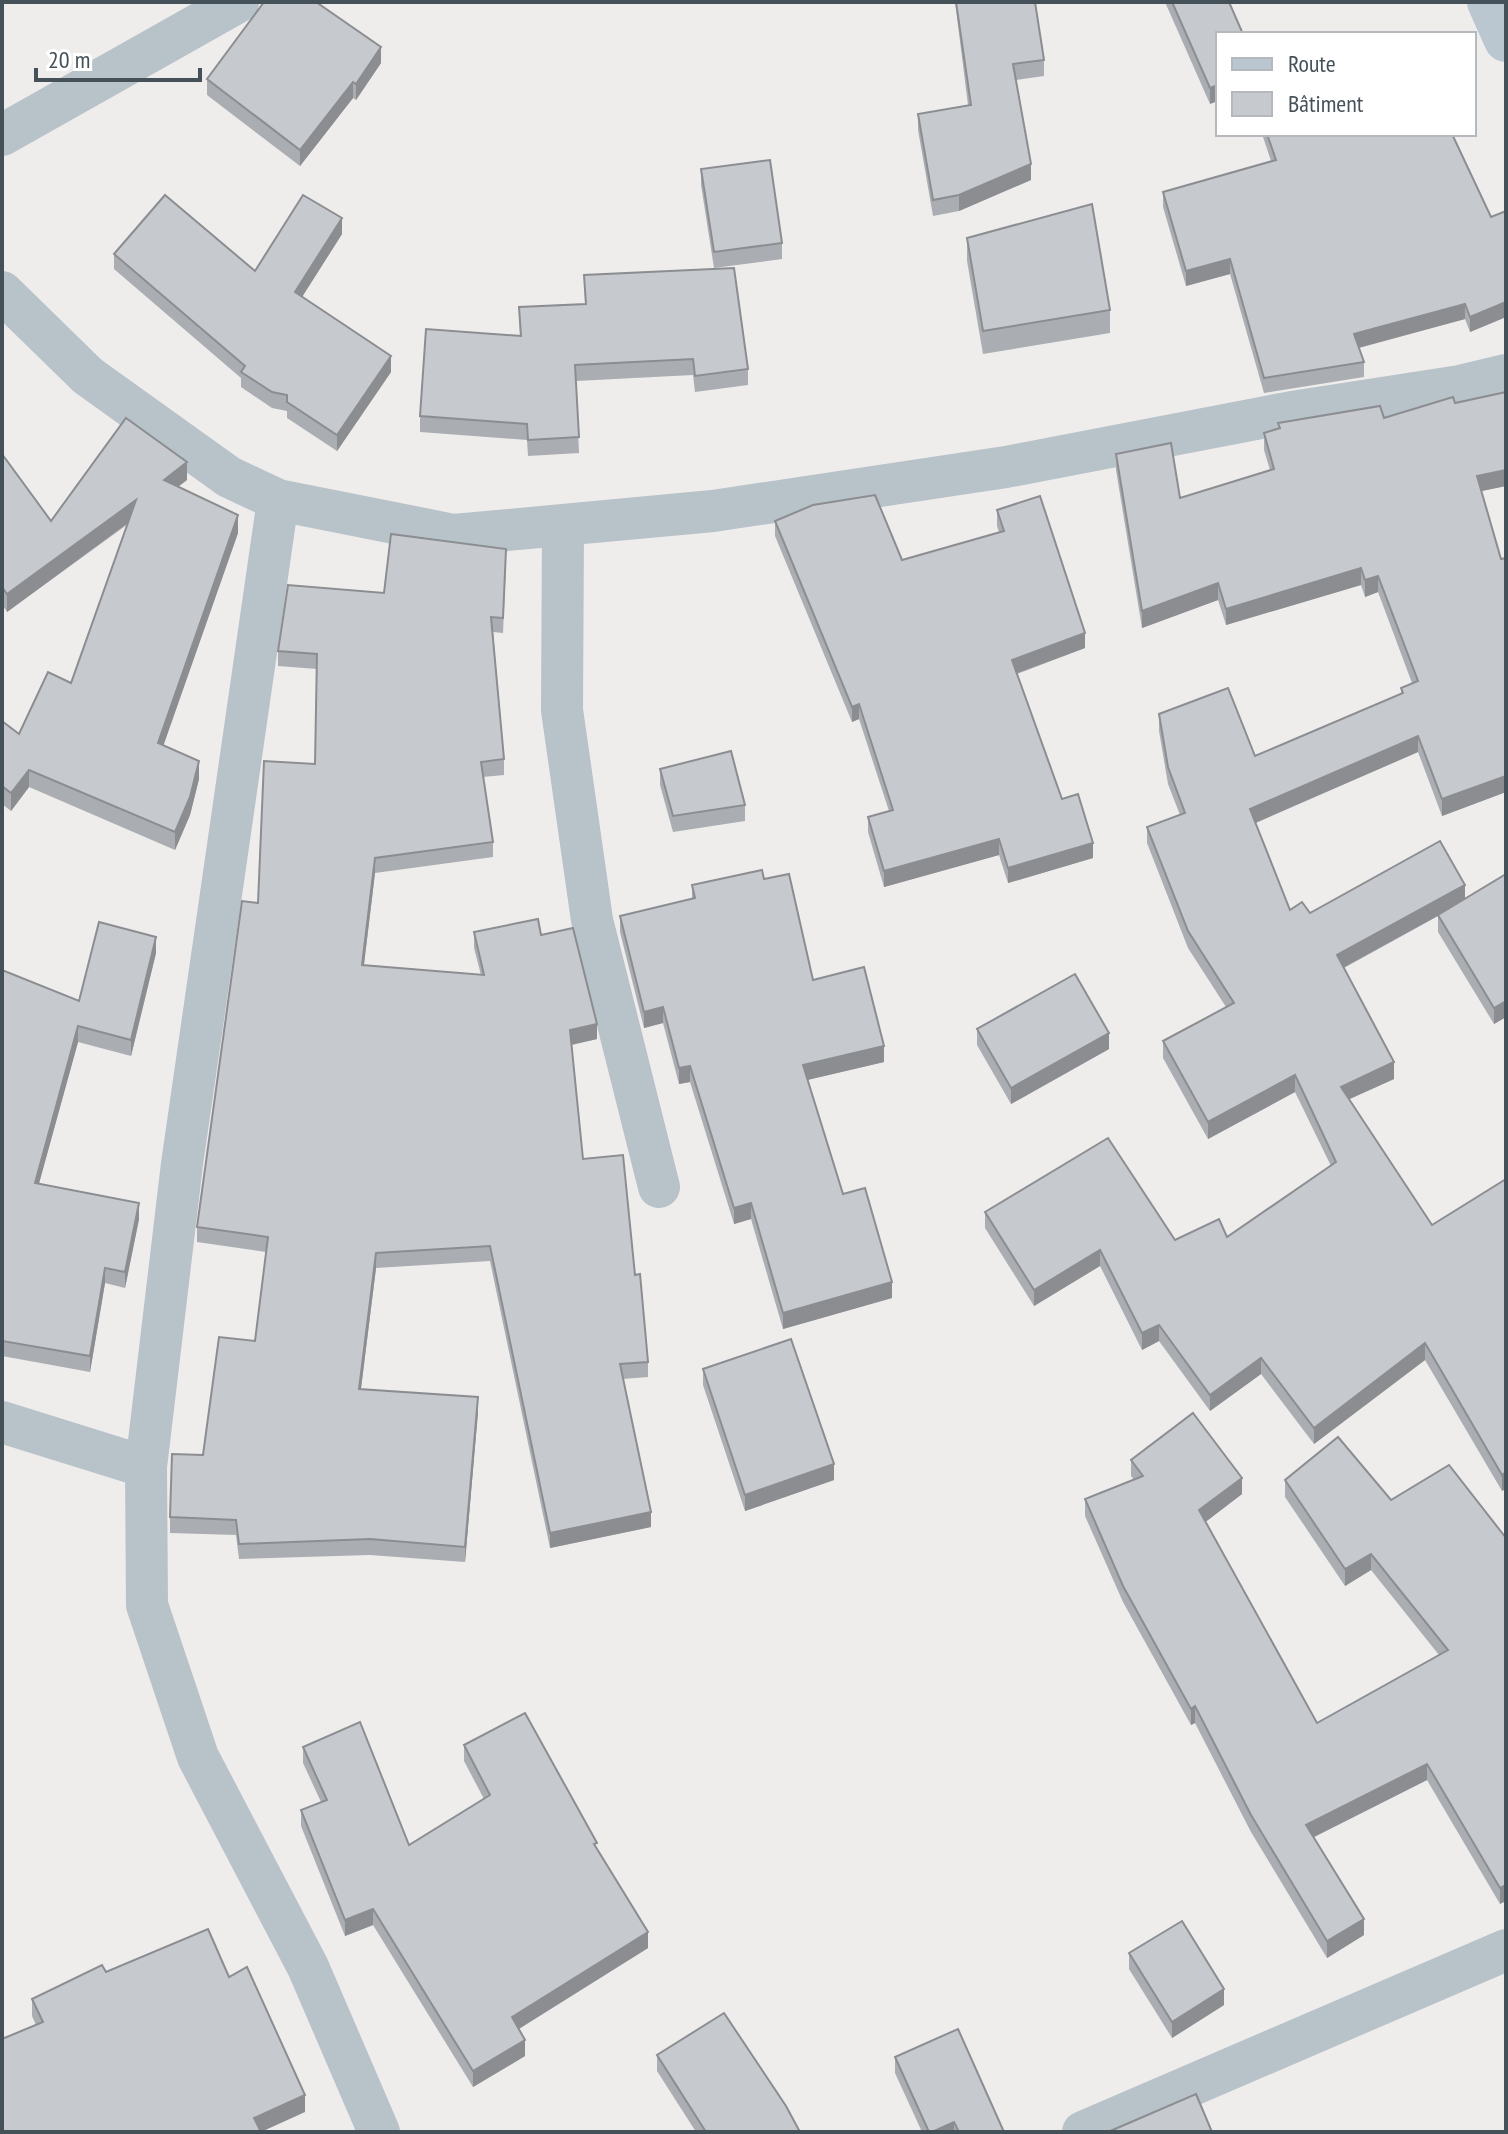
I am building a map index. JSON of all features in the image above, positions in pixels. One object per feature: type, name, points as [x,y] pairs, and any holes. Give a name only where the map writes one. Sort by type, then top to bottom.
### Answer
[{"type":"street","points":[[2,135],[238,2]]},
{"type":"street","points":[[1489,2],[1506,40]]},
{"type":"street","points":[[2,292],[88,376],[229,477],[278,500],[454,535],[713,511],[1006,467],[1292,412],[1460,386],[1506,375]]},
{"type":"street","points":[[278,500],[184,1148],[146,1467],[147,1605],[198,1757],[308,1967],[379,2132]]},
{"type":"street","points":[[563,527],[562,710],[592,920],[659,1187]]},
{"type":"street","points":[[2,1422],[146,1467]]},
{"type":"street","points":[[1083,2132],[1506,1950]]},
{"type":"building","points":[[264,2],[316,2],[381,47],[356,84],[353,82],[300,150],[207,79]]},
{"type":"building","points":[[956,2],[1035,2],[1044,60],[1013,64],[1031,164],[959,195],[933,200],[918,114],[971,105]]},
{"type":"building","points":[[1172,2],[1229,2],[1242,32],[1216,32],[1216,86],[1210,88]]},
{"type":"building","points":[[1268,136],[1453,136],[1491,217],[1506,211],[1506,302],[1470,317],[1465,304],[1354,334],[1364,362],[1264,378],[1230,259],[1186,271],[1163,192],[1276,160]]},
{"type":"building","points":[[770,160],[782,243],[714,252],[701,169]]},
{"type":"building","points":[[165,195],[255,271],[303,195],[342,218],[295,292],[391,356],[337,435],[287,402],[287,395],[272,392],[241,372],[245,366],[114,254]]},
{"type":"building","points":[[1092,204],[1110,310],[983,331],[967,238]]},
{"type":"building","points":[[734,268],[748,369],[695,376],[693,359],[575,365],[579,437],[528,440],[527,424],[420,416],[426,329],[521,336],[519,307],[586,304],[584,275]]},
{"type":"building","points":[[1506,392],[1506,470],[1477,476],[1501,559],[1506,558],[1506,776],[1442,799],[1418,736],[1250,809],[1290,910],[1302,902],[1310,913],[1440,841],[1465,885],[1337,955],[1394,1062],[1341,1087],[1432,1225],[1506,1179],[1506,1472],[1502,1475],[1425,1343],[1314,1428],[1261,1358],[1210,1395],[1159,1325],[1142,1333],[1100,1250],[1034,1290],[985,1212],[1108,1138],[1175,1240],[1219,1219],[1227,1237],[1336,1162],[1295,1075],[1208,1122],[1163,1041],[1234,1003],[1188,931],[1147,827],[1185,813],[1168,767],[1159,714],[1228,688],[1255,756],[1403,693],[1401,688],[1418,681],[1378,576],[1365,580],[1361,568],[1226,609],[1218,583],[1142,611],[1116,454],[1171,443],[1180,498],[1274,469],[1264,433],[1280,428],[1278,423],[1380,406],[1384,418],[1453,397],[1455,403]]},
{"type":"building","points":[[126,418],[187,462],[164,480],[238,515],[158,743],[199,761],[190,797],[175,832],[29,770],[11,793],[2,786],[2,721],[19,734],[48,672],[71,683],[136,500],[7,594],[2,587],[2,454],[51,521]]},
{"type":"building","points":[[875,495],[902,560],[1004,531],[997,510],[1040,496],[1085,633],[1012,660],[1062,799],[1078,794],[1093,843],[1008,868],[999,839],[884,871],[868,817],[893,810],[859,704],[852,707],[775,521],[813,505]]},
{"type":"building","points":[[391,534],[506,549],[503,618],[491,617],[504,759],[481,762],[493,842],[375,858],[362,965],[484,975],[474,932],[538,919],[541,935],[573,928],[597,1024],[570,1030],[583,1159],[623,1155],[635,1275],[640,1274],[648,1362],[620,1364],[651,1512],[550,1533],[490,1246],[376,1253],[359,1389],[478,1397],[465,1547],[370,1539],[239,1544],[236,1520],[170,1517],[172,1454],[203,1455],[219,1337],[255,1341],[268,1237],[197,1227],[242,901],[258,903],[264,761],[315,764],[317,654],[278,651],[288,585],[384,593]]},
{"type":"building","points":[[731,751],[745,805],[673,816],[660,769]]},
{"type":"building","points":[[762,870],[764,879],[789,874],[813,980],[864,967],[884,1046],[803,1065],[843,1194],[865,1188],[892,1282],[783,1313],[751,1203],[734,1208],[690,1066],[679,1068],[663,1007],[644,1012],[620,916],[695,898],[692,885]]},
{"type":"building","points":[[1506,874],[1506,1001],[1494,1008],[1438,915]]},
{"type":"building","points":[[99,922],[156,937],[131,1040],[78,1026],[35,1183],[139,1203],[125,1272],[105,1268],[90,1356],[2,1341],[2,970],[79,1001]]},
{"type":"building","points":[[1075,974],[1109,1033],[1011,1088],[977,1029]]},
{"type":"building","points":[[791,1339],[834,1464],[745,1495],[703,1369]]},
{"type":"building","points":[[1193,1413],[1242,1478],[1199,1510],[1317,1723],[1448,1650],[1371,1554],[1345,1569],[1285,1480],[1338,1437],[1391,1500],[1449,1465],[1506,1538],[1506,1885],[1500,1888],[1427,1764],[1306,1825],[1364,1919],[1327,1941],[1251,1815],[1195,1706],[1191,1709],[1123,1586],[1085,1499],[1143,1476],[1131,1460]]},
{"type":"building","points":[[525,1713],[597,1843],[594,1844],[648,1932],[512,2017],[525,2040],[473,2071],[373,1909],[345,1920],[301,1810],[327,1800],[303,1747],[360,1722],[409,1845],[490,1795],[464,1745]]},
{"type":"building","points":[[1182,1921],[1224,1989],[1172,2022],[1129,1953]]},
{"type":"building","points":[[208,1929],[229,1977],[247,1967],[305,2095],[254,2118],[261,2132],[2,2132],[2,2039],[43,2022],[32,1999],[102,1965],[106,1972]]},
{"type":"building","points":[[724,2013],[800,2132],[706,2132],[657,2055]]},
{"type":"building","points":[[958,2029],[1004,2132],[959,2132],[954,2122],[929,2132],[895,2057]]},
{"type":"building","points":[[1196,2094],[1212,2132],[1108,2132]]}]
